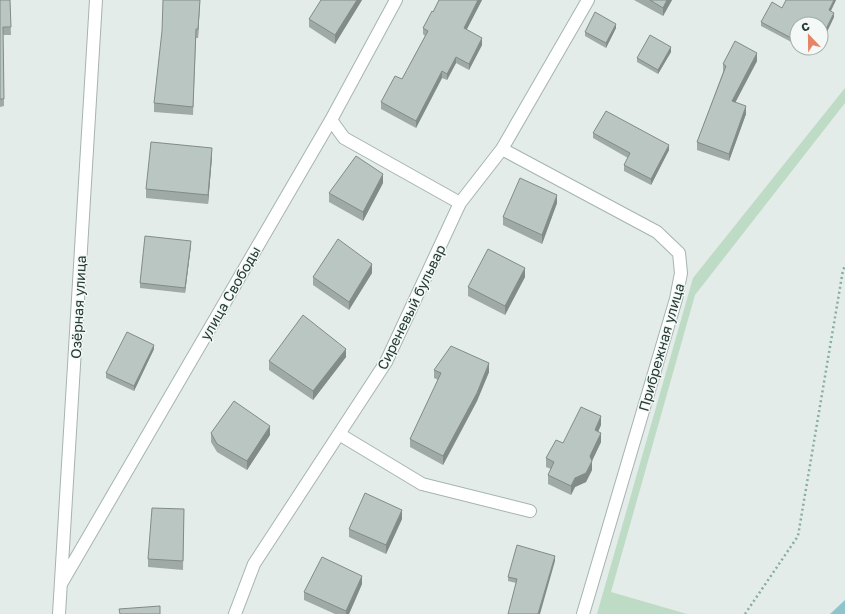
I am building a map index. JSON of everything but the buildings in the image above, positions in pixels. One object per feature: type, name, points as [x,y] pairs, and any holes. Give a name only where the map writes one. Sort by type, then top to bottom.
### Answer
[{"type":"street","name":"Озёрная улица","points":[[59,614],[96,0]]},
{"type":"street","name":"улица Свободы","points":[[61,584],[331,120],[396,0]]},
{"type":"street","name":"Сиреневый бульвар","points":[[235,614],[254,564],[386,362],[460,203],[502,149],[588,0]]},
{"type":"street","points":[[331,120],[344,138],[460,203]]},
{"type":"street","name":"Прибрежная улица","points":[[502,149],[657,232],[679,253],[681,273],[676,299],[583,614]]},
{"type":"street","points":[[339,434],[422,484],[530,511]]},
{"type":"path","points":[[745,614],[757,599],[798,536],[843,270],[845,266]]},
{"type":"green space","points":[[845,88],[845,103],[695,295],[611,592],[687,614],[597,614],[693,278]]},
{"type":"water","points":[[845,600],[845,614],[830,614]]}]
